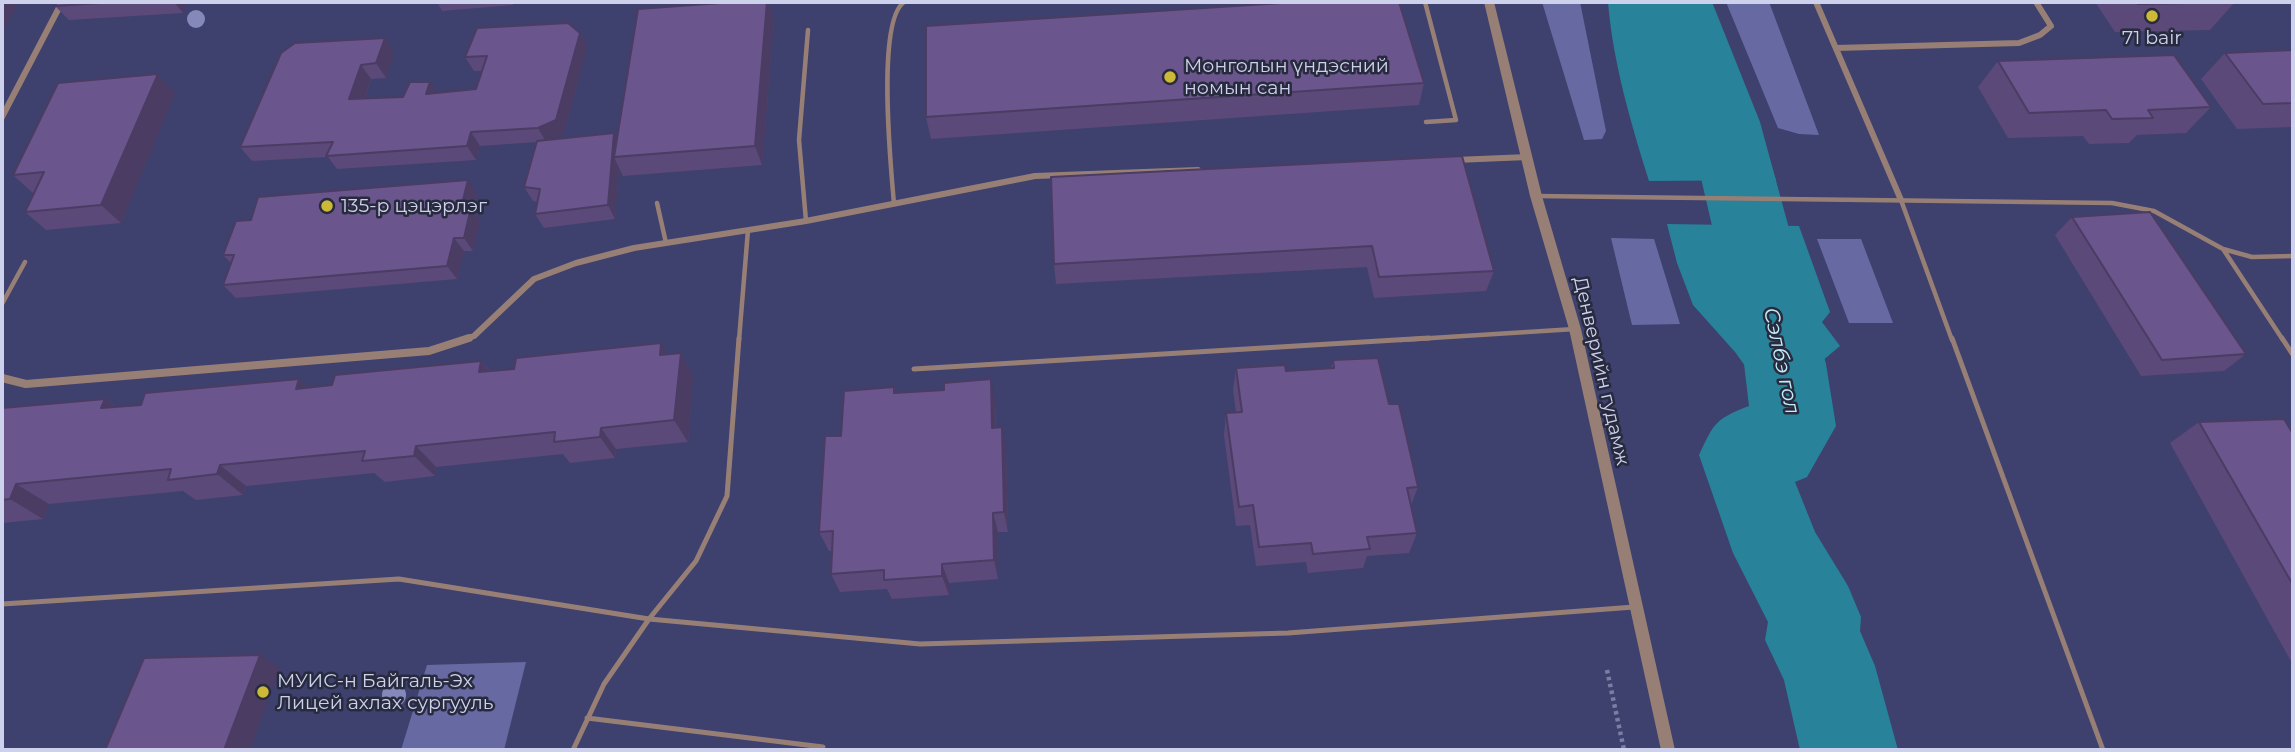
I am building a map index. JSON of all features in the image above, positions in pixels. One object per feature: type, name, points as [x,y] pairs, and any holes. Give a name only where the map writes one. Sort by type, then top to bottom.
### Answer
[{"type":"street","points":[[2,117],[62,2]]},
{"type":"street","name":"Денверийн гудамж","points":[[1489,2],[1536,196],[1575,330],[1634,607],[1668,750]]},
{"type":"street","points":[[1816,2],[1901,200]]},
{"type":"street","points":[[1836,48],[2019,43],[2040,35],[2051,26],[2036,2]]},
{"type":"street","points":[[1446,160],[1528,157]]},
{"type":"street","points":[[2,379],[26,384],[429,351],[474,335],[534,279],[576,263],[634,247],[806,221],[1035,176],[1213,169]]},
{"type":"lane","points":[[894,204],[890,156],[889,48],[895,10],[904,2]]},
{"type":"lane","points":[[1425,2],[1456,120],[1426,121]]},
{"type":"lane","points":[[806,221],[799,140],[808,30]]},
{"type":"lane","points":[[1536,196],[2112,203],[2154,211],[2223,249],[2252,257],[2293,256]]},
{"type":"lane","points":[[1901,200],[2103,750]]},
{"type":"lane","points":[[657,203],[666,243]]},
{"type":"lane","points":[[573,750],[604,684],[649,619],[696,561],[727,496],[748,230]]},
{"type":"lane","points":[[2223,249],[2293,355]]},
{"type":"lane","points":[[2,304],[25,262]]},
{"type":"lane","points":[[914,369],[1575,330]]},
{"type":"lane","points":[[2,604],[400,579],[649,619],[919,644],[1288,632],[1634,607]]},
{"type":"lane","points":[[587,718],[823,747]]},
{"type":"path","points":[[1607,670],[1624,750]]},
{"type":"shaded area","points":[[1542,2],[1580,2],[1606,131],[1602,139],[1584,140]]},
{"type":"shaded area","points":[[1726,2],[1769,2],[1819,135],[1799,134],[1778,128]]},
{"type":"shaded area","points":[[1611,238],[1654,239],[1680,324],[1632,325]]},
{"type":"shaded area","points":[[1817,239],[1861,239],[1893,323],[1849,323]]},
{"type":"shaded area","points":[[526,662],[504,750],[401,750],[427,665]]},
{"type":"water","points":[[1608,2],[1711,2],[1753,109],[1776,180],[1649,181],[1618,70]]},
{"type":"water","points":[[1667,224],[1799,226],[1830,312],[1822,322],[1840,346],[1815,367],[1792,446],[1773,421],[1774,406],[1735,352],[1693,305],[1677,263]]},
{"type":"building","points":[[58,2],[115,2],[55,6]]},
{"type":"building","points":[[767,2],[755,146],[614,157],[638,9]]},
{"type":"building","name":"Монголын үндэсний номын сан","points":[[1297,2],[1399,2],[1424,83],[926,117],[926,26]]},
{"type":"building","points":[[2136,2],[2236,2],[2138,4]]},
{"type":"building","points":[[568,23],[580,33],[556,120],[538,128],[471,132],[467,146],[326,156],[333,142],[240,147],[281,53],[295,43],[385,38],[376,63],[361,65],[349,99],[403,97],[410,82],[430,82],[426,94],[476,89],[487,56],[465,57],[477,28]]},
{"type":"building","points":[[2293,50],[2293,103],[2263,104],[2225,53]]},
{"type":"building","points":[[2174,55],[2211,107],[2148,110],[2153,118],[2112,119],[2106,110],[2029,113],[1998,61]]},
{"type":"building","points":[[158,74],[101,205],[25,212],[44,172],[13,175],[58,83]]},
{"type":"building","points":[[614,133],[608,205],[535,214],[540,189],[524,187],[537,141]]},
{"type":"building","points":[[1462,156],[1494,271],[1379,277],[1372,246],[1054,264],[1051,177]]},
{"type":"building","points":[[468,180],[461,208],[471,207],[464,238],[454,238],[447,266],[223,285],[234,255],[223,255],[236,221],[251,220],[258,197]]},
{"type":"building","points":[[2150,212],[2246,354],[2162,360],[2072,217]]},
{"type":"building","points":[[661,343],[660,355],[681,353],[674,420],[601,428],[600,437],[554,442],[555,432],[416,446],[414,456],[362,461],[365,451],[220,465],[217,474],[168,480],[171,469],[16,484],[10,499],[2,500],[2,408],[105,399],[101,408],[141,405],[145,393],[299,379],[296,389],[332,385],[335,375],[481,361],[479,372],[514,369],[516,358]]},
{"type":"building","points":[[1378,358],[1389,404],[1399,404],[1418,487],[1407,488],[1417,533],[1367,537],[1370,549],[1313,554],[1311,543],[1259,547],[1253,505],[1239,507],[1226,413],[1242,412],[1236,368],[1285,365],[1286,371],[1334,368],[1333,360]]},
{"type":"building","points":[[991,379],[992,428],[1002,427],[1004,512],[993,513],[994,560],[942,564],[942,576],[884,580],[884,570],[831,574],[833,531],[819,532],[825,436],[841,436],[844,391],[894,387],[894,393],[944,390],[944,383]]},
{"type":"building","points":[[2284,419],[2293,434],[2293,585],[2199,422]]},
{"type":"building","points":[[260,655],[224,750],[105,750],[144,658]]},
{"type":"waterway","name":"Сэлбэ гол","points":[[1679,2],[1724,122],[1785,364],[1794,426],[1777,451],[1753,442],[1742,455],[1778,553],[1815,617],[1812,640],[1828,666],[1849,750]]},
{"type":"place","name":"71 bair","points":[[2152,16]]},
{"type":"place","name":"Монголын үндэсний номын сан","points":[[1170,77]]},
{"type":"place","name":"135-р цэцэрлэг","points":[[327,206]]},
{"type":"place","name":"МУИС-н Байгаль-Эх Лицей ахлах сургууль","points":[[263,692]]}]
